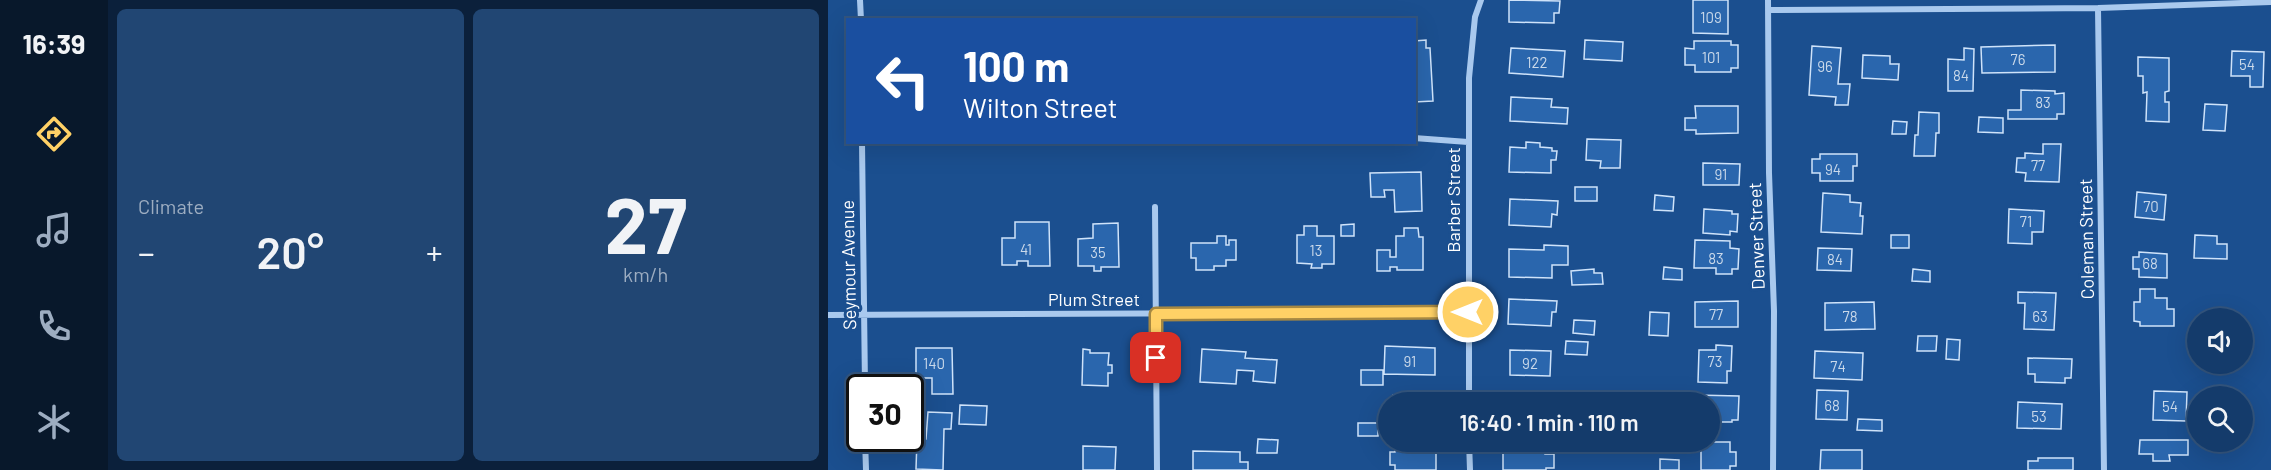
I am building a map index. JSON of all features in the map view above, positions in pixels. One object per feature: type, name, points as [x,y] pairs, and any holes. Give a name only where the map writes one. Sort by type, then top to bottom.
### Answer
[{"type":"street","points":[[860,0],[861,18]]},
{"type":"street","name":"Barber Street","points":[[1469,392],[1469,78],[1475,17],[1481,0]]},
{"type":"street","name":"Denver Street","points":[[1768,0],[1768,173],[1774,311],[1773,470]]},
{"type":"street","points":[[2024,0],[2024,8]]},
{"type":"street","points":[[1768,10],[2098,8],[2271,2]]},
{"type":"street","name":"Coleman Street","points":[[2098,8],[2104,470]]},
{"type":"street","points":[[1416,138],[1468,142]]},
{"type":"street","name":"Seymour Avenue","points":[[862,144],[865,374]]},
{"type":"street","points":[[1155,207],[1157,470]]},
{"type":"street","name":"Plum Street","points":[[828,315],[1468,312]]},
{"type":"street","points":[[865,452],[866,470]]},
{"type":"street","points":[[1469,452],[1470,470]]},
{"type":"building","points":[[1509,0],[1560,1],[1559,13],[1554,13],[1554,23],[1509,22]]},
{"type":"building","points":[[1693,0],[1728,0],[1728,34],[1693,33]]},
{"type":"building","points":[[1426,40],[1426,48],[1430,48],[1433,101],[1416,102],[1416,41]]},
{"type":"building","points":[[1585,40],[1623,42],[1622,61],[1584,59]]},
{"type":"building","points":[[1694,41],[1731,41],[1731,45],[1738,45],[1738,68],[1731,68],[1731,72],[1695,72],[1695,65],[1685,65],[1685,48],[1694,49]]},
{"type":"building","points":[[2055,45],[2055,72],[1982,73],[1981,47]]},
{"type":"building","points":[[1812,46],[1841,48],[1838,84],[1850,84],[1848,105],[1835,105],[1836,97],[1809,95]]},
{"type":"building","points":[[1511,48],[1565,51],[1563,77],[1509,73]]},
{"type":"building","points":[[1964,48],[1974,49],[1973,91],[1948,91],[1948,59],[1964,60]]},
{"type":"building","points":[[2232,51],[2264,52],[2263,87],[2250,87],[2250,76],[2231,76]]},
{"type":"building","points":[[1863,55],[1890,56],[1890,64],[1899,64],[1898,80],[1862,78]]},
{"type":"building","points":[[2138,57],[2169,58],[2169,91],[2165,92],[2165,102],[2169,102],[2169,122],[2146,121],[2147,92],[2143,93],[2143,76],[2138,76]]},
{"type":"building","points":[[2021,90],[2064,93],[2064,114],[2057,114],[2057,119],[2008,119],[2008,110],[2021,110]]},
{"type":"building","points":[[1511,97],[1552,99],[1551,107],[1568,108],[1567,124],[1510,121]]},
{"type":"building","points":[[2205,104],[2227,105],[2225,131],[2203,130]]},
{"type":"building","points":[[1695,106],[1738,106],[1738,133],[1696,134],[1696,130],[1685,130],[1685,118],[1696,118]]},
{"type":"building","points":[[1919,112],[1939,113],[1939,133],[1936,133],[1935,156],[1914,156]]},
{"type":"building","points":[[1979,117],[2003,118],[2003,133],[1978,132]]},
{"type":"building","points":[[1893,121],[1907,122],[1906,134],[1892,134]]},
{"type":"building","points":[[1587,139],[1621,140],[1620,168],[1600,168],[1601,161],[1586,160]]},
{"type":"building","points":[[1526,142],[1540,143],[1540,147],[1557,151],[1556,160],[1551,160],[1551,173],[1509,172],[1510,147],[1526,148]]},
{"type":"building","points":[[2043,144],[2061,144],[2059,182],[2025,181],[2026,173],[2016,172],[2017,158],[2025,158],[2025,153],[2043,154]]},
{"type":"building","points":[[1820,154],[1857,154],[1857,166],[1853,166],[1853,181],[1820,181],[1820,173],[1812,173],[1812,159],[1820,159]]},
{"type":"building","points":[[1703,163],[1740,164],[1739,185],[1703,185]]},
{"type":"building","points":[[1421,172],[1422,211],[1395,212],[1394,190],[1384,190],[1385,197],[1371,197],[1370,173]]},
{"type":"building","points":[[1575,187],[1597,187],[1597,201],[1575,201]]},
{"type":"building","points":[[2137,192],[2166,195],[2164,220],[2135,217]]},
{"type":"building","points":[[1823,193],[1850,195],[1850,202],[1861,203],[1862,234],[1821,232]]},
{"type":"building","points":[[1655,195],[1674,197],[1673,211],[1654,210]]},
{"type":"building","points":[[1510,199],[1558,201],[1557,215],[1552,214],[1551,227],[1509,225]]},
{"type":"building","points":[[1704,209],[1732,211],[1732,214],[1738,214],[1737,232],[1730,231],[1730,235],[1703,233]]},
{"type":"building","points":[[2009,209],[2044,211],[2043,232],[2032,232],[2032,244],[2008,243]]},
{"type":"building","points":[[1015,222],[1049,222],[1050,266],[1028,266],[1028,261],[1017,261],[1017,265],[1002,265],[1002,238],[1015,238]]},
{"type":"building","points":[[1118,223],[1119,267],[1101,267],[1101,271],[1094,271],[1094,266],[1078,266],[1078,239],[1093,238],[1093,224]]},
{"type":"building","points":[[1354,224],[1354,236],[1341,236],[1341,225]]},
{"type":"building","points":[[1304,226],[1317,226],[1317,236],[1334,236],[1334,264],[1322,264],[1322,268],[1311,268],[1312,264],[1297,263],[1297,235],[1304,235]]},
{"type":"building","points":[[1404,228],[1418,228],[1419,237],[1423,237],[1423,270],[1397,270],[1397,267],[1390,267],[1390,271],[1377,271],[1377,250],[1390,250],[1390,257],[1396,257],[1396,236],[1404,236]]},
{"type":"building","points":[[1891,235],[1909,235],[1909,248],[1891,248]]},
{"type":"building","points":[[2195,235],[2217,236],[2217,244],[2227,244],[2227,259],[2194,258]]},
{"type":"building","points":[[1217,236],[1226,236],[1226,245],[1229,245],[1229,240],[1236,240],[1236,260],[1226,260],[1226,266],[1214,266],[1214,270],[1196,270],[1196,258],[1191,258],[1191,243],[1217,243]]},
{"type":"building","points":[[1695,240],[1730,241],[1730,248],[1739,249],[1738,269],[1732,269],[1732,274],[1716,274],[1716,268],[1694,268]]},
{"type":"building","points":[[1544,245],[1568,246],[1568,265],[1552,265],[1552,278],[1509,277],[1509,249],[1544,250]]},
{"type":"building","points":[[1818,248],[1852,249],[1851,271],[1817,270]]},
{"type":"building","points":[[2139,252],[2167,254],[2167,278],[2139,277],[2139,269],[2133,269],[2133,257],[2139,257]]},
{"type":"building","points":[[1664,267],[1682,269],[1682,280],[1663,279]]},
{"type":"building","points":[[1594,269],[1594,273],[1602,273],[1603,284],[1572,285],[1571,271]]},
{"type":"building","points":[[1913,269],[1930,271],[1930,282],[1912,281]]},
{"type":"building","points":[[2140,289],[2155,289],[2155,298],[2167,298],[2167,309],[2174,309],[2174,326],[2140,326],[2140,322],[2134,321],[2134,302],[2140,302]]},
{"type":"building","points":[[2018,292],[2056,293],[2054,330],[2024,329],[2025,303],[2018,303]]},
{"type":"building","points":[[1509,299],[1557,301],[1556,312],[1552,312],[1551,326],[1508,324]]},
{"type":"building","points":[[1738,301],[1738,327],[1695,327],[1695,302]]},
{"type":"building","points":[[1874,302],[1875,329],[1825,330],[1825,303]]},
{"type":"building","points":[[1650,312],[1669,313],[1668,336],[1649,335]]},
{"type":"building","points":[[1574,320],[1595,321],[1594,335],[1573,333]]},
{"type":"building","points":[[1918,336],[1937,336],[1936,351],[1917,351]]},
{"type":"building","points":[[1947,339],[1960,340],[1959,360],[1946,359]]},
{"type":"building","points":[[1566,341],[1588,342],[1587,355],[1565,354]]},
{"type":"building","points":[[1716,345],[1732,346],[1731,371],[1727,371],[1727,383],[1698,382],[1699,350],[1716,350]]},
{"type":"building","points":[[1385,346],[1435,348],[1435,375],[1384,374]]},
{"type":"building","points":[[916,348],[952,348],[953,394],[932,394],[932,378],[924,378],[924,374],[916,374]]},
{"type":"building","points":[[1083,349],[1090,350],[1090,353],[1109,353],[1108,365],[1112,365],[1112,373],[1108,373],[1108,386],[1082,385]]},
{"type":"building","points":[[1202,349],[1246,352],[1245,358],[1277,360],[1275,383],[1253,381],[1254,371],[1237,370],[1236,384],[1200,382]]},
{"type":"building","points":[[1510,350],[1551,351],[1550,376],[1510,375]]},
{"type":"building","points":[[1815,351],[1863,353],[1862,380],[1814,378]]},
{"type":"building","points":[[2028,358],[2072,359],[2071,378],[2065,378],[2065,383],[2035,382],[2035,374],[2028,374]]},
{"type":"building","points":[[1361,370],[1383,370],[1383,385],[1361,385]]},
{"type":"building","points":[[1817,390],[1848,391],[1847,420],[1816,419]]},
{"type":"building","points":[[2154,391],[2187,392],[2186,421],[2153,420]]},
{"type":"building","points":[[1720,396],[1739,396],[1738,420],[1732,420],[1732,422],[1720,422]]},
{"type":"building","points":[[2018,402],[2062,404],[2061,429],[2017,428]]},
{"type":"building","points":[[960,405],[987,406],[986,425],[959,424]]},
{"type":"building","points":[[928,412],[952,413],[951,429],[944,429],[943,470],[916,469],[917,452],[924,452],[924,439],[926,439]]},
{"type":"building","points":[[1858,419],[1882,420],[1882,431],[1857,430]]},
{"type":"building","points":[[1358,423],[1378,423],[1378,436],[1358,436]]},
{"type":"building","points":[[1258,439],[1278,440],[1277,453],[1257,453]]},
{"type":"building","points":[[2140,440],[2187,440],[2188,455],[2169,455],[2170,461],[2153,461],[2153,454],[2139,454]]},
{"type":"building","points":[[1720,442],[1730,442],[1730,452],[1736,452],[1736,466],[1730,466],[1730,470],[1701,470],[1701,452],[1720,452]]},
{"type":"building","points":[[1083,446],[1116,447],[1115,470],[1083,470]]},
{"type":"building","points":[[1821,450],[1862,450],[1862,470],[1820,470]]},
{"type":"building","points":[[1193,451],[1240,452],[1240,462],[1248,462],[1248,470],[1193,470]]},
{"type":"building","points":[[1390,452],[1436,452],[1436,470],[1395,470],[1395,465],[1390,465]]},
{"type":"building","points":[[1503,452],[1554,454],[1554,468],[1503,470]]},
{"type":"building","points":[[2038,458],[2073,458],[2073,470],[2028,470],[2028,461],[2038,461]]},
{"type":"building","points":[[1660,459],[1679,460],[1679,470],[1660,470]]},
{"type":"route","points":[[1156,358],[1156,314],[1468,312]]}]
